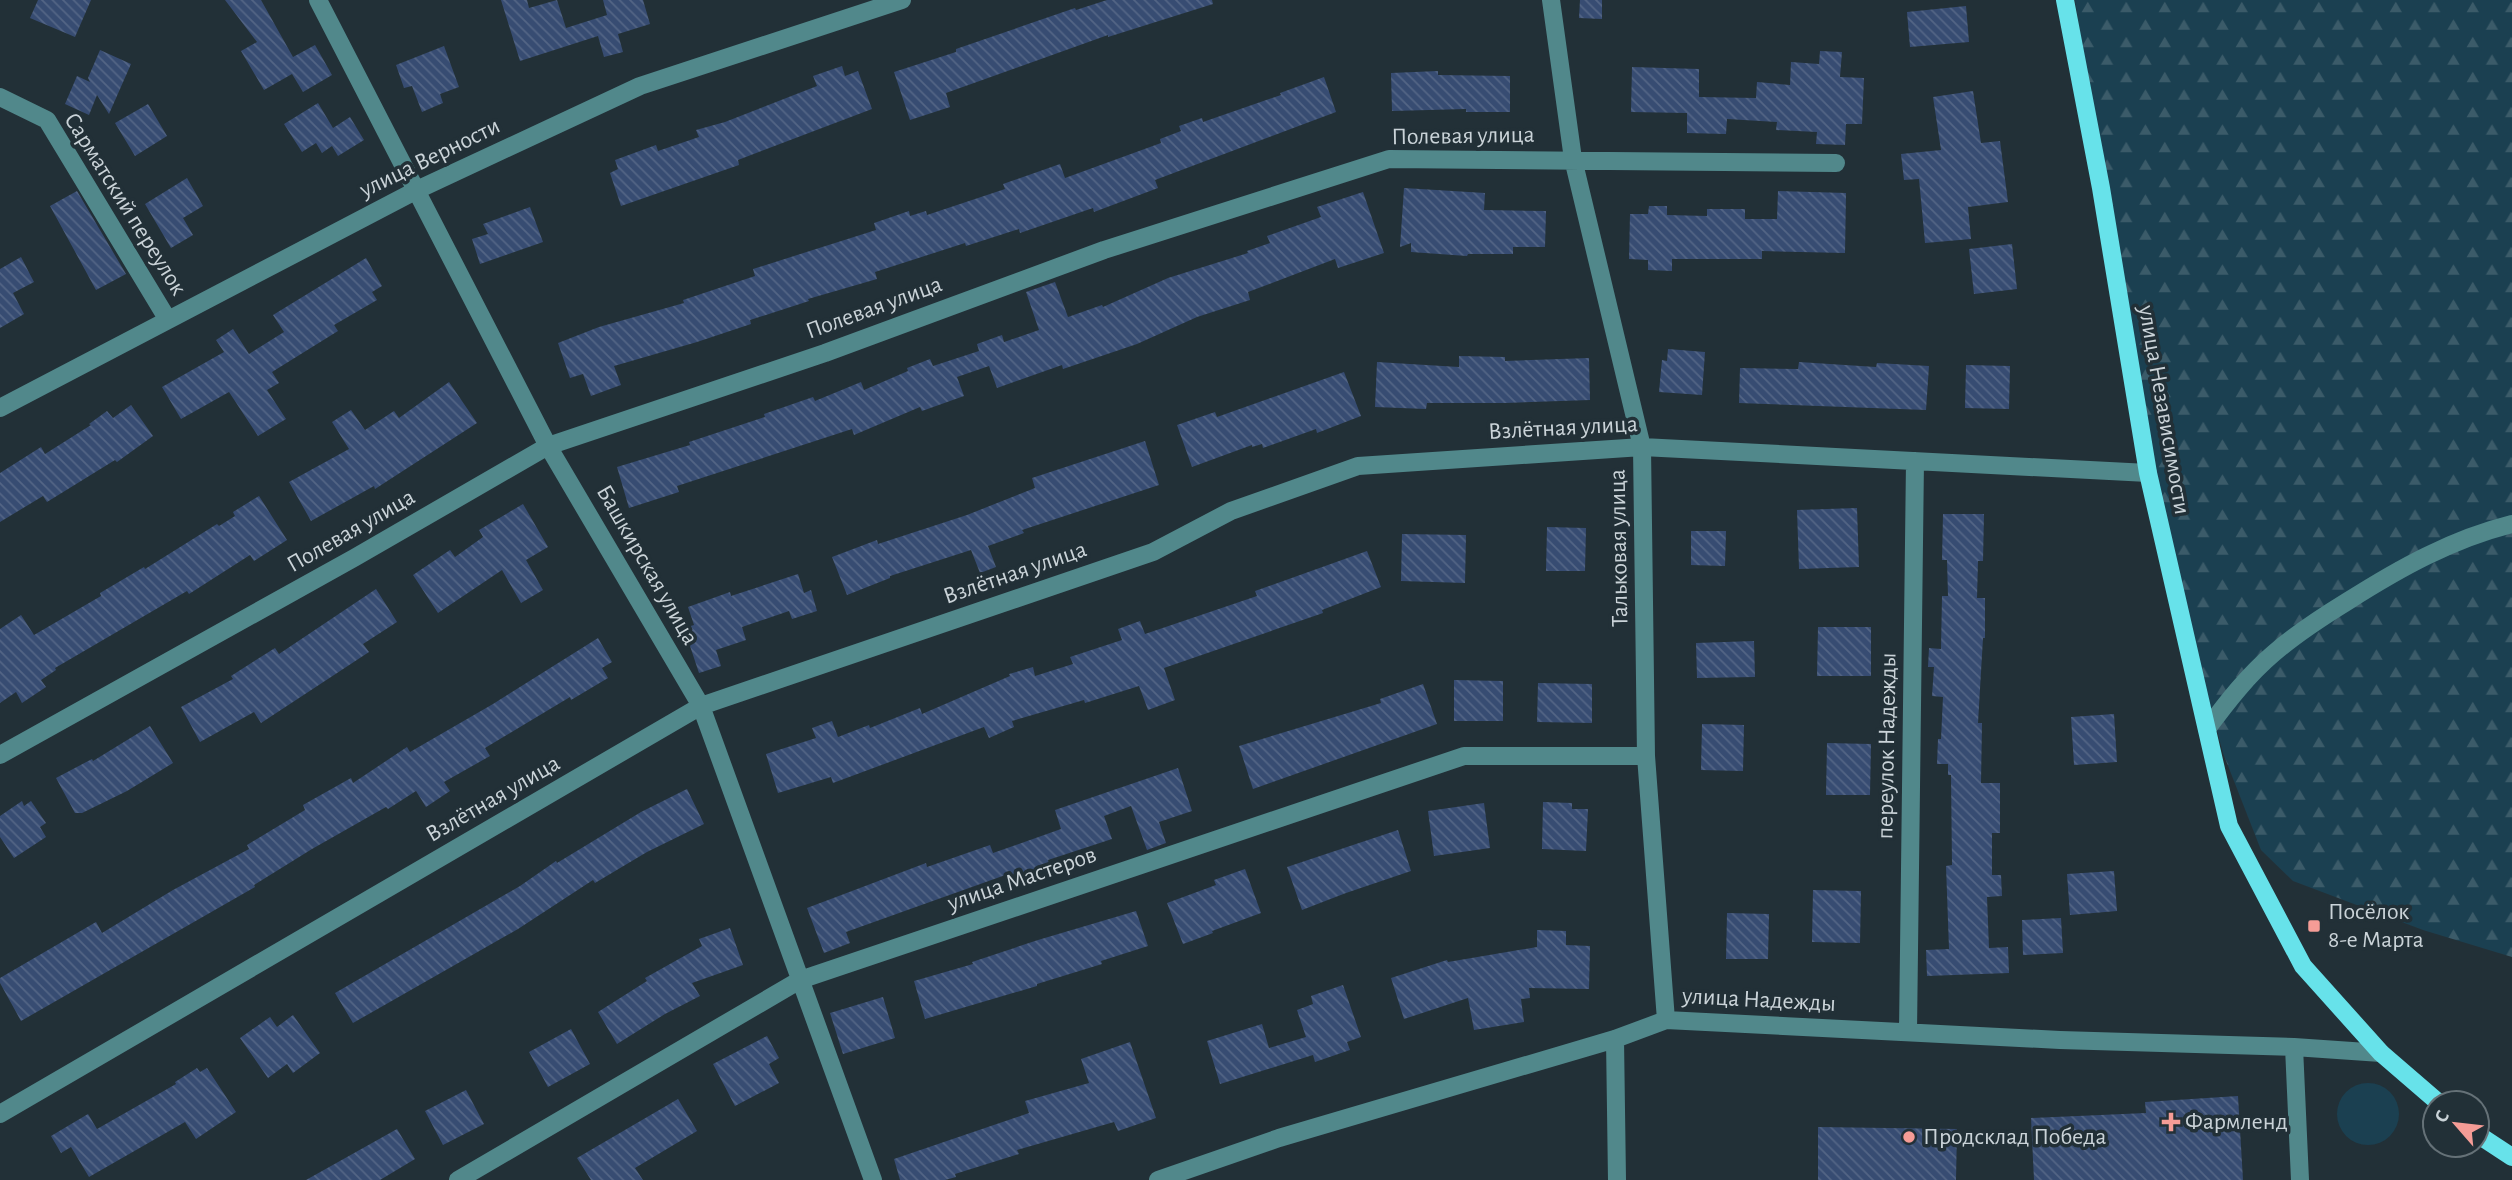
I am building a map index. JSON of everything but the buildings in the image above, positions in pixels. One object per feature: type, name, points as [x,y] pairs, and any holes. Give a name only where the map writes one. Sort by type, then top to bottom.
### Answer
[{"type":"main road","name":"улица Независимости","points":[[2065,0],[2101,188],[2148,473],[2229,826],[2303,966],[2381,1054],[2422,1089]]},
{"type":"main road","points":[[2491,1143],[2512,1157]]},
{"type":"street","name":"Башкирская улица","points":[[318,0],[548,446],[701,706],[873,1180]]},
{"type":"street","name":"улица Верности","points":[[0,408],[416,190],[640,86],[902,0]]},
{"type":"street","name":"Тальковая улица","points":[[1551,0],[1573,159],[1642,447],[1646,756],[1666,1020]]},
{"type":"street","name":"Сарматский переулок","points":[[0,97],[47,120],[168,320]]},
{"type":"street","name":"Полевая улица","points":[[0,755],[342,565],[548,446],[825,353],[1104,250],[1389,159],[1836,163]]},
{"type":"street","name":"Взлётная улица","points":[[0,1114],[701,706],[1153,552],[1231,511],[1358,466],[1642,447],[2148,473]]},
{"type":"street","name":"переулок Надежды","points":[[1908,1032],[1915,461]]},
{"type":"street","points":[[2207,729],[2248,679],[2273,654],[2307,627],[2402,568],[2460,540],[2512,524]]},
{"type":"street","name":"улица Мастеров","points":[[458,1180],[800,980],[1464,755],[1646,756]]},
{"type":"street","name":"улица Надежды","points":[[1158,1180],[1279,1138],[1615,1039],[1666,1020],[2060,1040],[2294,1046],[2381,1054]]},
{"type":"street","points":[[1615,1039],[1617,1180]]},
{"type":"street","points":[[2294,1046],[2300,1180]]},
{"type":"green space","points":[[2075,0],[2512,0],[2512,957],[2423,930],[2293,881],[2261,850],[2223,753],[2148,473]]},
{"type":"green space","points":[[2368,1083],[2380,1085],[2390,1092],[2397,1102],[2397,1126],[2390,1136],[2380,1143],[2368,1145],[2356,1143],[2346,1136],[2339,1126],[2337,1114],[2339,1102],[2346,1092],[2356,1085]]},
{"type":"place","name":"Посёлок 8-е Марта","points":[[2314,926]]},
{"type":"place","name":"Фармленд","points":[[2171,1122]]},
{"type":"place","name":"Продсклад Победа","points":[[1909,1137]]}]
